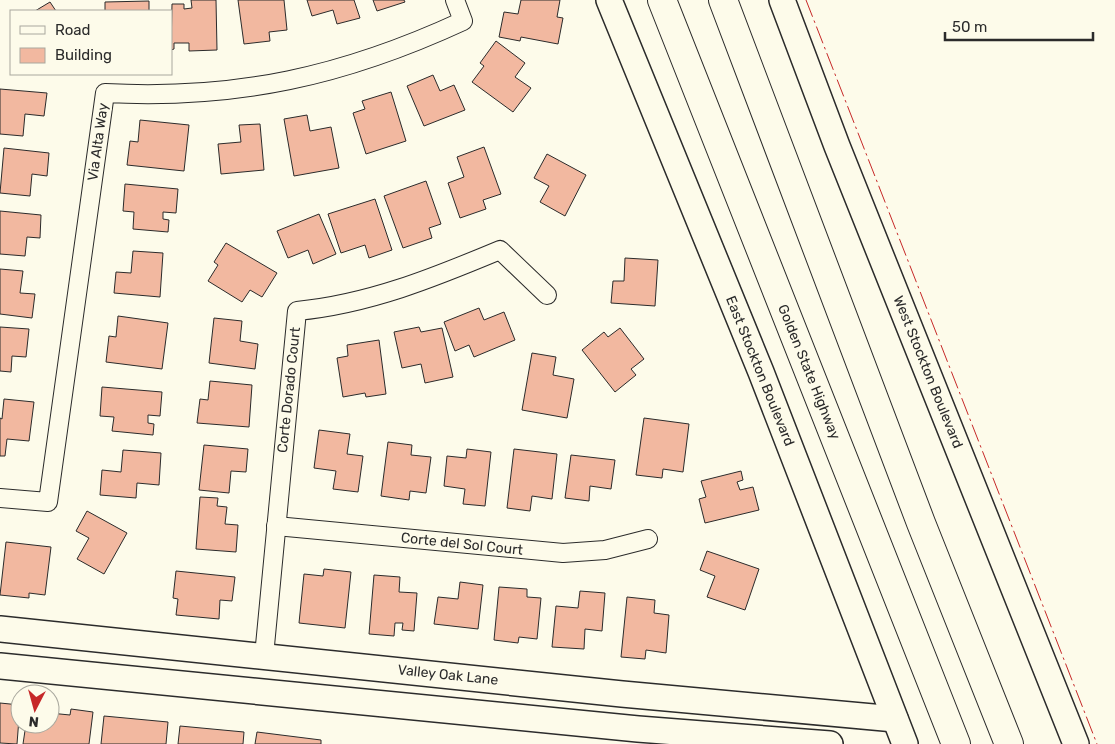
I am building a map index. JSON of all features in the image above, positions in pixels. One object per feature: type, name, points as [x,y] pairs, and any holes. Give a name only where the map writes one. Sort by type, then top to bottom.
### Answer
[{"type":"highway","name":"Golden State Highway","points":[[662,0],[956,744]]},
{"type":"highway","points":[[723,0],[918,514],[1009,744]]},
{"type":"street","name":"Via Alta Way","points":[[0,498],[48,502],[105,93],[179,94],[236,90],[329,72],[419,42],[463,21],[455,0]]},
{"type":"street","name":"East Stockton Boulevard","points":[[610,0],[747,337],[905,744]]},
{"type":"street","name":"West Stockton Boulevard","points":[[782,0],[837,146],[1076,744]]},
{"type":"street","name":"Corte Dorado Court","points":[[264,656],[297,311],[389,294],[500,250],[547,294]]},
{"type":"street","name":"Corte del Sol Court","points":[[276,526],[563,553],[605,550],[648,538]]},
{"type":"street","name":"Valley Oak Lane","points":[[0,629],[632,695],[895,719]]},
{"type":"street","points":[[261,691],[264,656]]},
{"type":"street","points":[[0,666],[261,691],[637,737],[830,744]]},
{"type":"building","points":[[191,0],[216,0],[217,50],[189,51],[189,43],[174,43],[174,49],[172,50],[172,4],[184,4],[184,9],[192,8]]},
{"type":"building","points":[[238,0],[284,0],[287,30],[269,32],[270,41],[244,44]]},
{"type":"building","points":[[307,0],[354,0],[360,18],[337,24],[333,10],[312,16]]},
{"type":"building","points":[[373,0],[404,0],[405,2],[377,11]]},
{"type":"building","points":[[521,0],[560,0],[557,17],[563,18],[558,44],[521,37],[520,41],[499,37],[504,12],[518,14]]},
{"type":"building","points":[[149,1],[149,10],[105,10],[105,2]]},
{"type":"building","points":[[50,2],[55,10],[37,10]]},
{"type":"building","points":[[496,41],[525,63],[515,77],[531,88],[513,112],[472,82],[484,66],[480,63]]},
{"type":"building","points":[[433,75],[440,91],[454,85],[465,110],[424,126],[407,86]]},
{"type":"building","points":[[0,89],[47,93],[44,116],[25,114],[23,136],[0,134]]},
{"type":"building","points":[[391,92],[406,141],[366,154],[353,113],[365,109],[362,101]]},
{"type":"building","points":[[307,115],[310,131],[331,127],[339,168],[294,176],[284,119]]},
{"type":"building","points":[[140,120],[189,125],[184,171],[127,165],[130,141],[138,142]]},
{"type":"building","points":[[260,124],[264,170],[221,174],[218,144],[241,142],[239,125]]},
{"type":"building","points":[[484,147],[501,194],[483,200],[486,209],[460,218],[448,183],[464,177],[457,157]]},
{"type":"building","points":[[4,148],[49,153],[47,176],[32,174],[30,196],[0,193]]},
{"type":"building","points":[[547,154],[586,175],[565,216],[540,202],[549,186],[534,178]]},
{"type":"building","points":[[426,181],[441,224],[429,228],[432,238],[403,248],[384,196]]},
{"type":"building","points":[[125,184],[178,189],[176,213],[163,212],[163,219],[169,220],[168,232],[133,229],[134,212],[123,211]]},
{"type":"building","points":[[375,199],[392,250],[369,258],[365,245],[341,253],[328,214]]},
{"type":"building","points":[[0,211],[41,215],[40,238],[27,237],[25,256],[0,254]]},
{"type":"building","points":[[319,214],[336,254],[313,264],[308,250],[288,258],[277,231]]},
{"type":"building","points":[[226,243],[277,273],[262,297],[250,290],[242,302],[208,281],[218,265],[214,262]]},
{"type":"building","points":[[133,251],[163,253],[160,297],[114,293],[116,272],[131,273]]},
{"type":"building","points":[[625,258],[658,260],[655,306],[611,303],[613,281],[624,281]]},
{"type":"building","points":[[0,269],[23,271],[20,293],[35,294],[32,318],[0,314]]},
{"type":"building","points":[[479,308],[484,320],[504,312],[515,340],[474,357],[469,345],[455,351],[444,322]]},
{"type":"building","points":[[118,316],[168,323],[162,369],[106,362],[109,336],[116,337]]},
{"type":"building","points":[[214,318],[242,321],[240,341],[258,344],[255,369],[209,363]]},
{"type":"building","points":[[0,327],[29,329],[26,357],[12,356],[11,372],[0,371]]},
{"type":"building","points":[[419,327],[421,332],[442,328],[453,377],[425,383],[421,364],[402,368],[394,332]]},
{"type":"building","points":[[620,328],[644,359],[631,369],[636,375],[615,392],[582,350],[604,332],[608,337]]},
{"type":"building","points":[[379,340],[386,394],[366,397],[365,393],[343,397],[337,358],[348,356],[347,345]]},
{"type":"building","points":[[532,353],[556,357],[553,375],[574,379],[567,418],[522,410]]},
{"type":"building","points":[[210,381],[252,385],[249,427],[197,423],[200,399],[208,400]]},
{"type":"building","points":[[102,387],[162,392],[160,416],[148,415],[148,423],[154,424],[153,435],[112,431],[114,417],[100,416]]},
{"type":"building","points":[[4,399],[34,402],[29,441],[7,439],[5,456],[0,456],[0,418],[2,419]]},
{"type":"building","points":[[644,418],[689,424],[683,472],[663,469],[662,478],[636,475]]},
{"type":"building","points":[[319,430],[350,434],[347,454],[363,456],[358,492],[333,489],[336,471],[314,468]]},
{"type":"building","points":[[388,442],[412,445],[411,455],[431,457],[426,493],[410,491],[409,500],[381,496]]},
{"type":"building","points":[[204,445],[248,449],[246,472],[231,471],[229,493],[199,490]]},
{"type":"building","points":[[467,449],[491,452],[485,506],[463,504],[465,489],[444,486],[447,456],[466,458]]},
{"type":"building","points":[[514,449],[557,454],[552,499],[532,496],[530,511],[507,508]]},
{"type":"building","points":[[123,450],[161,453],[159,485],[137,483],[136,498],[100,495],[102,470],[121,472]]},
{"type":"building","points":[[571,455],[615,460],[611,489],[590,486],[589,501],[565,498]]},
{"type":"building","points":[[741,471],[743,480],[737,482],[740,490],[753,487],[759,510],[705,523],[699,499],[706,497],[701,481]]},
{"type":"building","points":[[200,497],[218,498],[217,506],[227,507],[225,524],[238,525],[236,552],[196,549]]},
{"type":"building","points":[[87,511],[127,533],[104,574],[77,559],[89,538],[76,531]]},
{"type":"building","points":[[6,542],[51,547],[45,595],[29,593],[29,598],[0,595]]},
{"type":"building","points":[[707,551],[759,569],[745,610],[707,597],[715,576],[700,570]]},
{"type":"building","points":[[324,569],[351,572],[345,628],[299,623],[304,574],[323,576]]},
{"type":"building","points":[[176,571],[235,577],[232,601],[220,600],[219,619],[176,615],[178,599],[173,598]]},
{"type":"building","points":[[374,575],[400,577],[399,592],[417,593],[414,631],[402,630],[403,623],[395,623],[394,636],[369,634]]},
{"type":"building","points":[[460,582],[483,585],[478,629],[434,624],[438,597],[458,599]]},
{"type":"building","points":[[499,587],[527,589],[527,597],[541,598],[537,639],[519,637],[518,643],[494,640]]},
{"type":"building","points":[[580,591],[605,593],[602,631],[585,629],[584,649],[552,647],[556,606],[578,608]]},
{"type":"building","points":[[627,597],[655,600],[654,613],[669,615],[666,653],[646,650],[645,659],[621,657]]},
{"type":"building","points":[[0,703],[10,704],[10,734],[18,734],[17,744],[0,743]]},
{"type":"building","points":[[71,709],[93,712],[89,744],[23,744],[24,734],[60,734],[60,714],[70,715]]},
{"type":"building","points":[[104,716],[168,722],[166,744],[101,744]]},
{"type":"building","points":[[180,726],[244,732],[243,744],[178,744]]},
{"type":"building","points":[[257,732],[321,740],[321,744],[255,744]]},
{"type":"power","points":[[806,0],[1097,744]]}]
